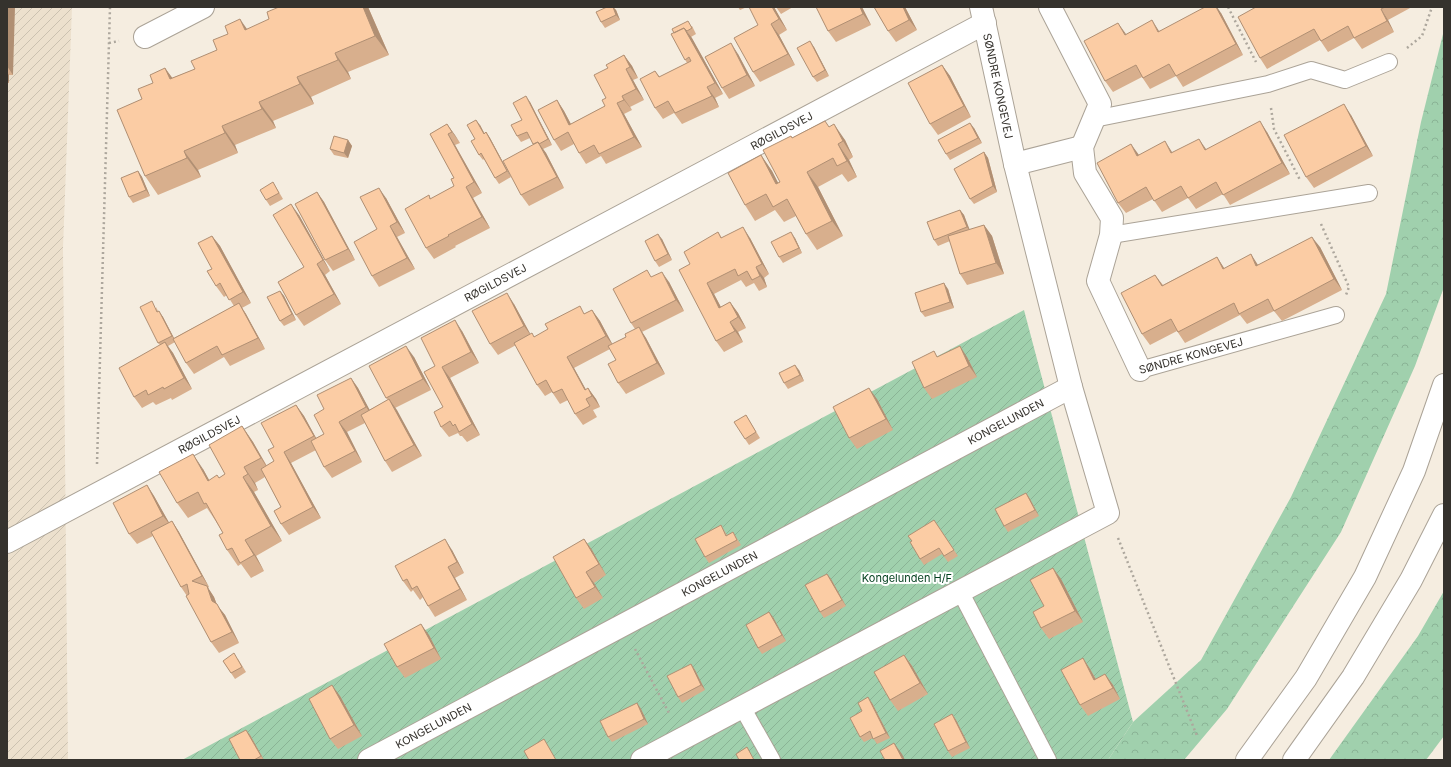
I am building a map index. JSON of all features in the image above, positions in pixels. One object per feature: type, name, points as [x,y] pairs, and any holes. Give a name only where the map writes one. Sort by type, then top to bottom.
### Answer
[{"type":"main road","points":[[146,37],[203,7]]},
{"type":"main road","name":"SØNDRE KONGEVEJ","points":[[1050,7],[1100,104],[1082,147],[1085,174],[1112,218],[1111,235],[1098,281],[1140,370]]},
{"type":"main road","name":"RØGILDSVEJ","points":[[7,542],[983,15]]},
{"type":"main road","name":"SØNDRE KONGEVEJ","points":[[983,15],[1016,164],[1071,387],[1108,513]]},
{"type":"main road","points":[[1016,164],[1082,147]]},
{"type":"main road","points":[[1248,760],[1306,678],[1365,577],[1414,471],[1444,385]]},
{"type":"main road","name":"KONGELUNDEN","points":[[369,760],[1071,387]]},
{"type":"main road","points":[[642,760],[1108,513]]},
{"type":"main road","points":[[1294,760],[1353,676],[1411,580],[1444,515]]},
{"type":"lane","points":[[1094,119],[1268,84],[1311,70],[1345,80],[1389,62]]},
{"type":"lane","points":[[1111,235],[1369,193]]},
{"type":"lane","name":"SØNDRE KONGEVEJ","points":[[1140,370],[1336,315]]},
{"type":"lane","points":[[960,591],[1048,760]]},
{"type":"lane","points":[[742,707],[772,760]]},
{"type":"path","points":[[96,495],[110,7]]},
{"type":"path","points":[[1228,7],[1268,84],[1274,129],[1311,202],[1349,287],[1336,315]]},
{"type":"path","points":[[1389,62],[1422,36],[1432,7]]},
{"type":"path","points":[[1108,513],[1197,736]]},
{"type":"path","points":[[623,625],[682,739]]},
{"type":"shaded area","points":[[7,7],[72,7],[63,248],[68,760],[7,760]]},
{"type":"green space","points":[[1444,30],[1444,287],[1415,366],[1341,532],[1227,709],[1184,760],[1108,760],[1133,722],[1201,660],[1291,497],[1386,294],[1421,122]]},
{"type":"green space","name":"Kongelunden H/F","points":[[1024,310],[1133,722],[1108,760],[182,760]]},
{"type":"green space","points":[[1444,591],[1444,736],[1426,760],[1329,760],[1418,636]]},
{"type":"building","points":[[279,7],[363,7],[375,36],[335,53],[338,60],[297,77],[300,84],[259,102],[262,109],[222,126],[225,133],[184,151],[187,158],[145,176],[117,110],[142,99],[138,89],[153,83],[150,75],[165,68],[170,79],[195,69],[191,61],[217,50],[213,40],[228,34],[225,26],[240,19],[245,30],[269,19],[267,12]]},
{"type":"building","points":[[607,7],[613,7],[616,15],[601,22],[596,12]]},
{"type":"building","points":[[749,7],[772,7],[779,19],[771,24],[788,54],[753,72],[734,38],[758,25]]},
{"type":"building","points":[[816,7],[860,7],[863,14],[828,31]]},
{"type":"building","points":[[874,7],[903,7],[909,20],[888,31]]},
{"type":"building","points":[[1205,7],[1216,7],[1236,44],[1176,76],[1169,64],[1143,78],[1136,65],[1105,81],[1084,41],[1118,23],[1125,35],[1152,20],[1158,32]]},
{"type":"building","points":[[1256,7],[1385,7],[1381,9],[1387,21],[1354,38],[1348,26],[1321,41],[1314,29],[1260,58],[1238,17]]},
{"type":"building","points":[[688,21],[692,28],[687,31],[684,28],[674,33],[672,29]]},
{"type":"building","points":[[684,28],[715,83],[707,87],[712,96],[675,113],[668,101],[655,108],[640,79],[655,71],[659,77],[691,61],[689,57],[685,60],[671,34]]},
{"type":"building","points":[[810,41],[825,70],[813,77],[797,48]]},
{"type":"building","points":[[731,43],[747,75],[722,88],[705,57]]},
{"type":"building","points":[[624,55],[630,67],[626,69],[636,89],[622,96],[624,100],[617,103],[634,137],[599,154],[594,145],[579,153],[568,132],[554,140],[538,110],[557,100],[569,125],[605,106],[602,100],[606,98],[594,75],[608,68],[606,65]]},
{"type":"building","points":[[942,65],[964,106],[930,124],[908,83]]},
{"type":"building","points":[[526,96],[548,139],[539,144],[538,142],[533,144],[527,132],[517,136],[511,125],[522,120],[513,103]]},
{"type":"building","points":[[1344,104],[1366,146],[1306,177],[1284,135]]},
{"type":"building","points":[[476,120],[484,134],[486,132],[507,171],[495,178],[481,153],[479,155],[471,141],[475,139],[467,125]]},
{"type":"building","points":[[825,121],[829,127],[834,124],[843,141],[838,144],[847,161],[837,166],[833,158],[807,172],[832,221],[806,234],[787,199],[773,207],[766,194],[745,205],[728,173],[761,155],[776,184],[780,182],[763,150],[791,136],[792,138]]},
{"type":"building","points":[[1260,121],[1282,163],[1223,195],[1216,182],[1188,198],[1181,186],[1154,201],[1146,187],[1118,203],[1097,163],[1131,144],[1137,156],[1165,141],[1171,153],[1199,139],[1205,150]]},
{"type":"building","points":[[970,123],[978,138],[946,154],[938,140]]},
{"type":"building","points":[[447,124],[452,132],[448,134],[474,182],[466,187],[482,217],[426,248],[405,209],[429,195],[430,199],[454,186],[451,179],[454,178],[430,134]]},
{"type":"building","points":[[334,136],[348,140],[344,153],[330,149]]},
{"type":"building","points":[[538,142],[557,177],[521,195],[503,161]]},
{"type":"building","points":[[984,152],[993,186],[970,199],[954,169]]},
{"type":"building","points":[[138,171],[146,190],[129,197],[121,178]]},
{"type":"building","points":[[273,182],[279,193],[266,200],[260,190]]},
{"type":"building","points":[[379,188],[397,222],[390,226],[407,258],[372,276],[354,242],[377,229],[360,197]]},
{"type":"building","points":[[317,192],[348,249],[325,260],[295,204]]},
{"type":"building","points":[[291,204],[323,260],[317,264],[334,294],[296,315],[278,282],[304,267],[273,215]]},
{"type":"building","points":[[960,210],[967,227],[934,240],[927,222]]},
{"type":"building","points":[[984,225],[996,263],[960,274],[948,236]]},
{"type":"building","points":[[743,227],[762,264],[756,267],[760,276],[752,280],[747,271],[738,276],[735,269],[707,283],[719,308],[730,302],[738,317],[730,322],[735,331],[716,341],[679,270],[690,264],[684,252],[718,232],[721,238]]},
{"type":"building","points":[[791,232],[799,248],[779,257],[771,242]]},
{"type":"building","points":[[658,234],[668,254],[655,261],[645,241]]},
{"type":"building","points":[[212,236],[243,292],[229,300],[220,283],[216,286],[207,271],[212,269],[198,243]]},
{"type":"building","points":[[1312,237],[1334,279],[1274,311],[1268,299],[1239,314],[1234,303],[1178,332],[1171,319],[1142,334],[1121,293],[1155,275],[1162,286],[1217,257],[1223,269],[1251,254],[1256,266]]},
{"type":"building","points":[[647,270],[651,277],[662,272],[676,300],[631,323],[613,289]]},
{"type":"building","points":[[944,283],[950,302],[921,312],[915,293]]},
{"type":"building","points":[[280,291],[292,314],[280,321],[267,297]]},
{"type":"building","points":[[507,293],[524,326],[490,344],[472,311]]},
{"type":"building","points":[[152,301],[172,336],[158,343],[140,307]]},
{"type":"building","points":[[239,303],[258,338],[222,355],[217,346],[186,363],[173,339]]},
{"type":"building","points":[[580,306],[584,314],[592,310],[606,336],[567,357],[585,390],[588,388],[592,396],[586,399],[590,406],[575,414],[562,389],[553,393],[546,380],[537,385],[514,343],[532,333],[534,337],[548,329],[545,324]]},
{"type":"building","points":[[455,320],[471,352],[442,367],[472,424],[459,432],[455,424],[453,426],[450,421],[441,427],[434,412],[443,407],[424,372],[435,366],[421,338]]},
{"type":"building","points":[[639,327],[657,363],[618,383],[608,364],[616,360],[608,346],[626,337],[625,334]]},
{"type":"building","points":[[165,342],[184,378],[164,389],[163,387],[148,395],[146,390],[134,397],[119,368]]},
{"type":"building","points":[[406,346],[423,379],[386,398],[369,366]]},
{"type":"building","points":[[960,346],[969,366],[924,388],[912,362],[934,351],[937,357]]},
{"type":"building","points":[[795,365],[800,375],[784,383],[779,373]]},
{"type":"building","points":[[351,378],[366,407],[339,422],[355,451],[324,467],[311,441],[324,434],[314,415],[324,409],[317,395]]},
{"type":"building","points":[[869,388],[886,419],[849,438],[833,407]]},
{"type":"building","points":[[389,399],[414,445],[385,461],[361,415]]},
{"type":"building","points":[[296,405],[314,436],[284,452],[313,507],[281,524],[274,511],[281,507],[261,469],[274,461],[268,450],[274,447],[261,423]]},
{"type":"building","points":[[746,415],[756,432],[745,439],[734,422]]},
{"type":"building","points":[[242,426],[261,458],[244,467],[248,474],[243,477],[271,526],[245,540],[254,555],[240,563],[232,548],[227,550],[219,535],[223,533],[198,492],[177,503],[159,472],[193,454],[208,481],[217,475],[219,478],[225,474],[209,445]]},
{"type":"building","points":[[147,485],[163,516],[129,534],[113,503]]},
{"type":"building","points":[[1026,493],[1035,510],[1004,526],[995,509]]},
{"type":"building","points":[[934,520],[954,550],[944,556],[939,548],[920,559],[910,542],[912,541],[908,536]]},
{"type":"building","points":[[172,521],[202,576],[192,581],[207,586],[212,601],[217,604],[232,632],[211,642],[186,596],[189,594],[187,584],[181,587],[151,532]]},
{"type":"building","points":[[721,525],[726,536],[733,532],[737,540],[705,557],[695,539]]},
{"type":"building","points":[[445,539],[457,562],[448,567],[460,589],[428,606],[417,586],[412,589],[407,579],[403,581],[395,566]]},
{"type":"building","points":[[584,539],[599,564],[586,572],[595,587],[576,598],[553,557]]},
{"type":"building","points":[[1053,568],[1075,611],[1041,628],[1033,612],[1044,606],[1030,580]]},
{"type":"building","points":[[827,574],[842,600],[820,612],[805,585]]},
{"type":"building","points":[[769,612],[782,635],[758,648],[746,625]]},
{"type":"building","points":[[421,624],[434,648],[397,667],[384,644]]},
{"type":"building","points":[[234,653],[242,667],[231,673],[223,661]]},
{"type":"building","points":[[904,655],[920,683],[890,700],[874,672]]},
{"type":"building","points":[[1083,658],[1094,680],[1105,674],[1113,688],[1080,705],[1061,670]]},
{"type":"building","points":[[691,664],[701,685],[678,697],[667,676]]},
{"type":"building","points":[[332,685],[354,725],[330,739],[309,699]]},
{"type":"building","points":[[868,697],[886,733],[873,739],[870,731],[860,737],[850,718],[862,711],[858,703]]},
{"type":"building","points":[[637,703],[644,719],[608,737],[600,721]]},
{"type":"building","points":[[952,714],[966,742],[948,751],[934,724]]},
{"type":"building","points":[[246,730],[261,756],[254,760],[240,760],[229,739]]},
{"type":"building","points":[[544,739],[556,760],[529,760],[524,751]]},
{"type":"building","points":[[894,743],[903,760],[885,760],[880,751]]},
{"type":"building","points":[[747,747],[754,760],[739,760],[736,754]]}]
